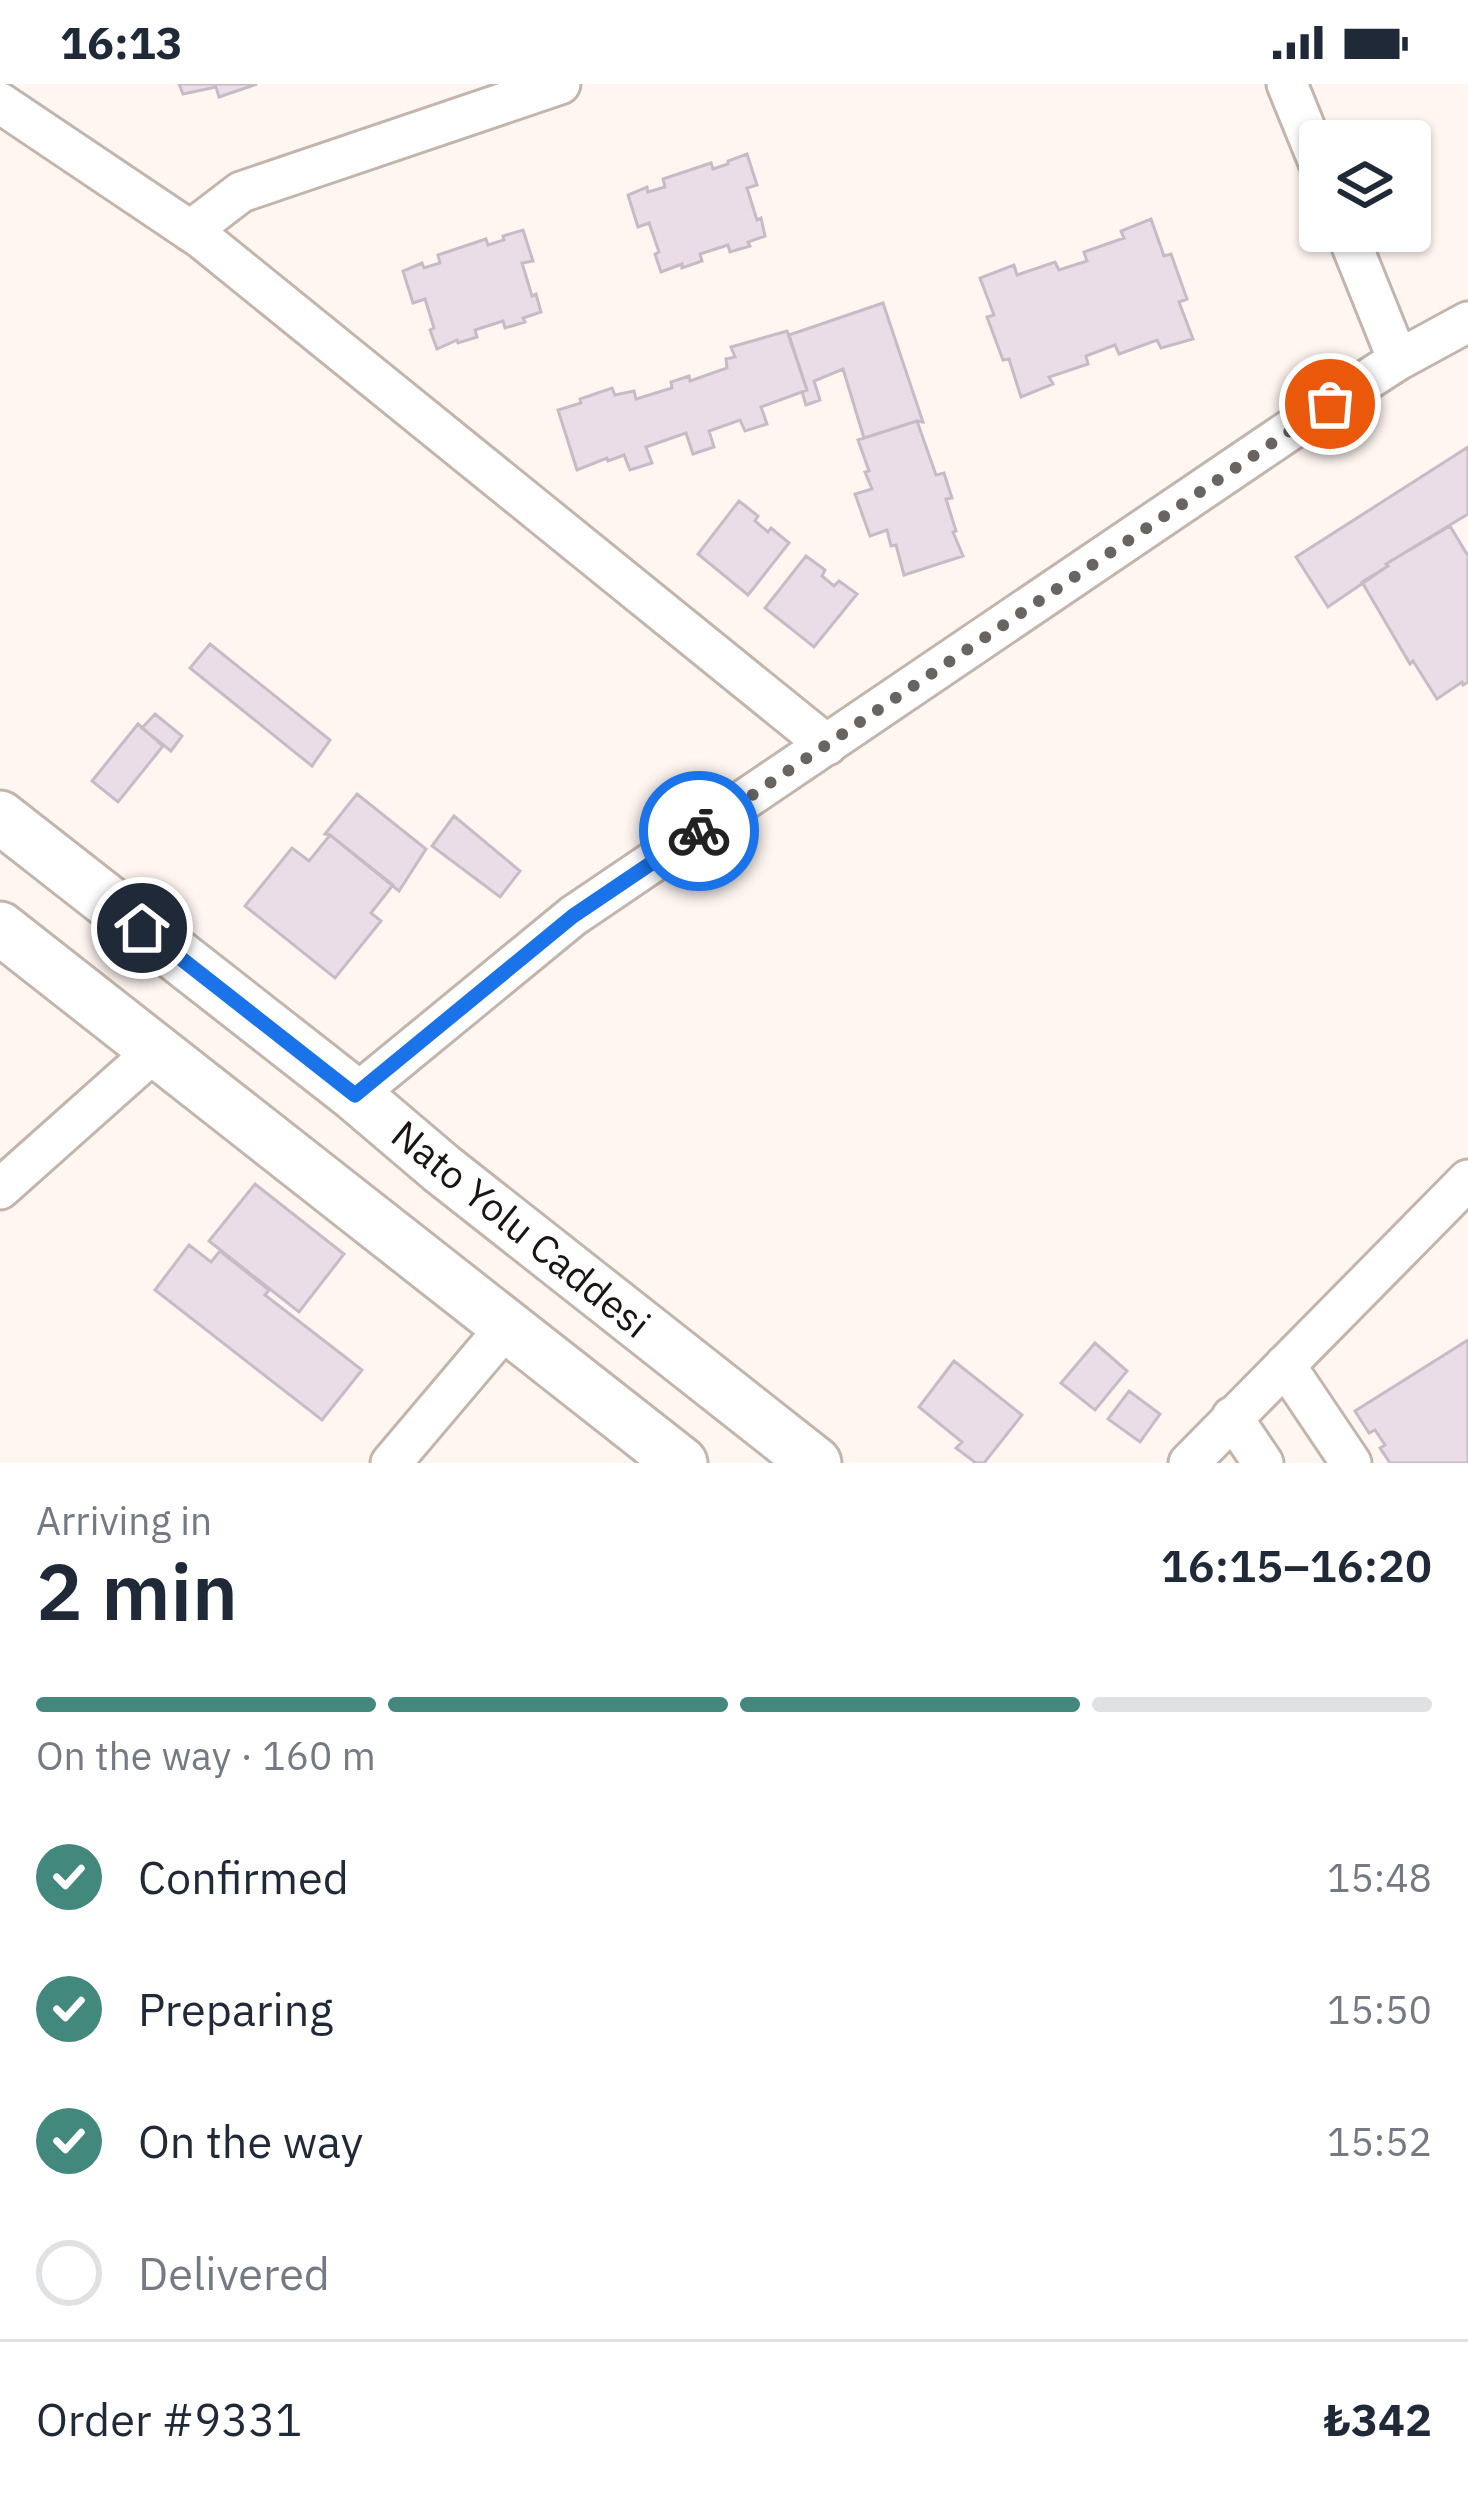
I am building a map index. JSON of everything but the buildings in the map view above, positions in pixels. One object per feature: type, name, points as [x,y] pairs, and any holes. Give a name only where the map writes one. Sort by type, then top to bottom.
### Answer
[{"type":"main road","name":"Nato Yolu Caddesi","points":[[0,817],[815,1463]]},
{"type":"main road","points":[[0,928],[681,1463]]},
{"type":"street","points":[[190,231],[241,192],[560,84]]},
{"type":"street","points":[[1287,84],[1302,120]]},
{"type":"street","points":[[0,103],[190,231],[827,746]]},
{"type":"street","points":[[1354,252],[1398,360]]},
{"type":"street","points":[[355,1095],[573,916],[1277,439],[1398,360],[1468,322]]},
{"type":"street","points":[[0,1189],[156,1050]]},
{"type":"street","points":[[1189,1463],[1468,1180]]},
{"type":"street","points":[[391,1463],[507,1327]]},
{"type":"street","points":[[1285,1365],[1351,1463]]},
{"type":"street","points":[[1232,1417],[1263,1463]]},
{"type":"way so far","points":[[699,831],[1330,404]]},
{"type":"route","points":[[142,928],[355,1095],[573,916],[699,831]]}]
